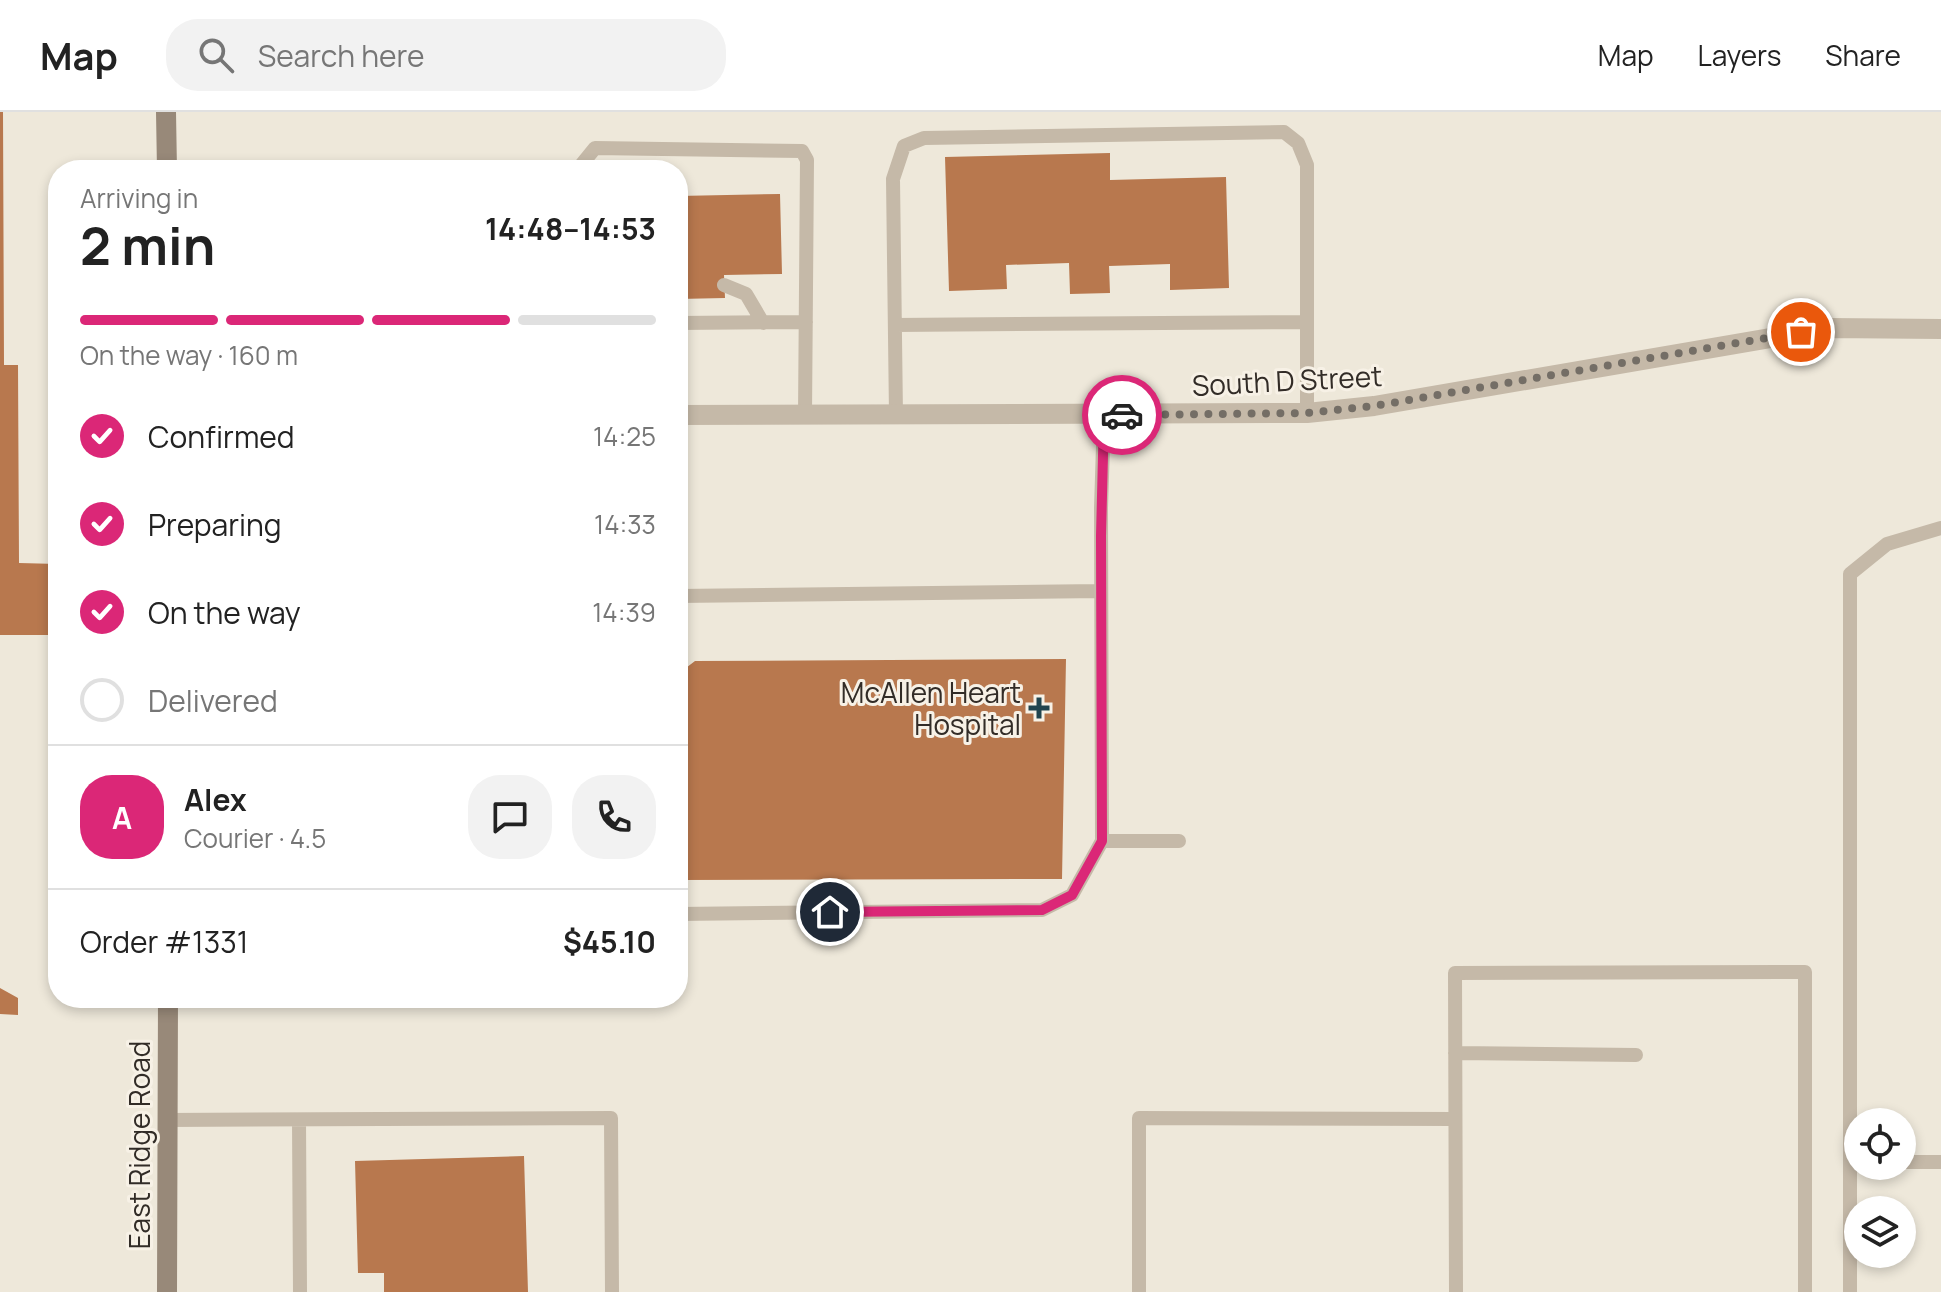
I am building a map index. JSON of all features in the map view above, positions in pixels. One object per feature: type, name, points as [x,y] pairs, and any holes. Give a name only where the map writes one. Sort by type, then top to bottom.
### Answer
[{"type":"main road","points":[[166,112],[167,160]]},
{"type":"main road","name":"East Ridge Road","points":[[167,1292],[168,1008]]},
{"type":"street","name":"South D Street","points":[[688,415],[1307,413],[1374,406],[1829,328],[1941,329]]},
{"type":"lane","points":[[896,415],[893,179],[904,146],[924,138],[1284,132],[1298,143],[1307,165],[1307,413]]},
{"type":"lane","points":[[585,160],[595,148],[802,151],[807,160],[805,415]]},
{"type":"lane","points":[[724,285],[746,294],[763,323]]},
{"type":"lane","points":[[688,323],[806,322]]},
{"type":"lane","points":[[895,325],[1307,322]]},
{"type":"lane","points":[[688,914],[1042,910],[1072,895],[1102,841],[1104,415]]},
{"type":"lane","points":[[1854,1108],[1850,574],[1887,544],[1941,528]]},
{"type":"lane","points":[[688,596],[1101,591]]},
{"type":"lane","points":[[1102,841],[1179,841]]},
{"type":"lane","points":[[1456,1292],[1455,973],[1805,972],[1805,1292]]},
{"type":"lane","points":[[1455,1053],[1636,1055]]},
{"type":"lane","points":[[167,1120],[611,1118],[612,1292]]},
{"type":"lane","points":[[1139,1292],[1139,1118],[1455,1119]]},
{"type":"lane","points":[[299,1120],[300,1292]]},
{"type":"lane","points":[[1916,1162],[1941,1162]]},
{"type":"lane","points":[[1850,1292],[1853,1180]]},
{"type":"building","points":[[0,112],[3,112],[4,365],[18,365],[19,563],[48,564],[48,635],[0,635]]},
{"type":"building","points":[[1110,153],[1110,180],[1226,177],[1229,288],[1170,290],[1170,264],[1109,266],[1110,293],[1070,294],[1069,263],[1006,265],[1007,289],[949,291],[945,157]]},
{"type":"building","points":[[780,194],[782,274],[724,275],[725,298],[688,299],[688,196]]},
{"type":"building","points":[[1066,659],[1062,879],[688,880],[688,666],[695,661]]},
{"type":"building","points":[[0,988],[18,998],[18,1015],[0,1014]]},
{"type":"building","points":[[524,1156],[528,1292],[384,1292],[384,1273],[358,1273],[355,1161]]},
{"type":"way so far","points":[[1122,415],[1307,413],[1374,406],[1801,332]]},
{"type":"place","name":"McAllen Heart Hospital","points":[[1039,708]]},
{"type":"route","points":[[830,912],[1042,910],[1072,895],[1089,868],[1102,841],[1101,508],[1104,415],[1122,415]]}]
